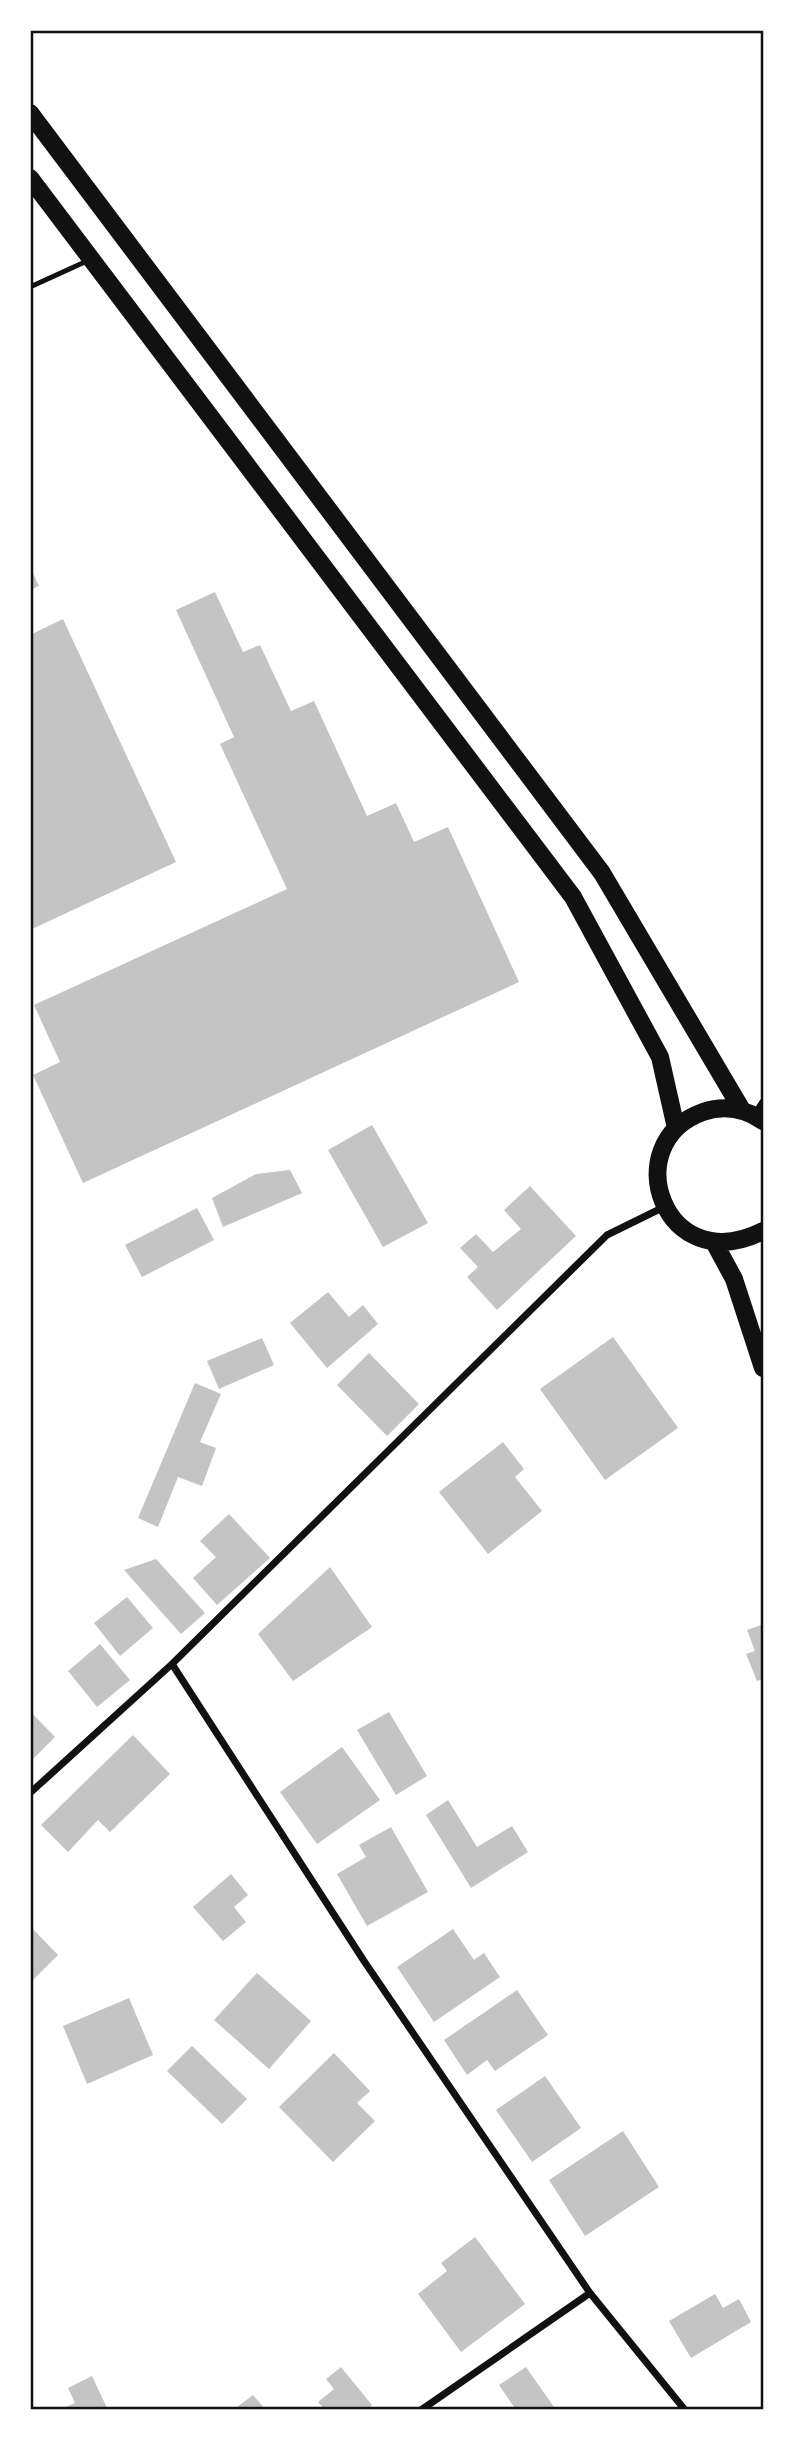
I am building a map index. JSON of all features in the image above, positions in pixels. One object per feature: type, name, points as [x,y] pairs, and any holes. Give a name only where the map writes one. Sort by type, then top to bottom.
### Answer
[{"type":"main road","points":[[30,113],[602,873],[756,1112]]},
{"type":"main road","points":[[30,178],[573,897],[660,1057],[676,1128]]},
{"type":"main road","points":[[756,1112],[714,1108],[694,1115],[676,1128],[664,1145],[657,1166],[658,1187],[664,1207],[685,1230],[714,1242],[746,1240],[763,1231]]},
{"type":"main road","points":[[714,1242],[734,1279],[763,1368]]},
{"type":"street","points":[[30,1793],[172,1664],[607,1235],[664,1207]]},
{"type":"street","points":[[172,1664],[364,1961],[590,2293],[685,2410]]},
{"type":"street","points":[[421,2410],[590,2293]]},
{"type":"lane","points":[[30,287],[91,259]]},
{"type":"building","points":[[30,567],[39,586],[30,590]]},
{"type":"building","points":[[215,592],[243,652],[260,645],[291,711],[314,701],[367,816],[396,803],[414,842],[448,827],[519,982],[83,1183],[33,1075],[60,1062],[34,1005],[287,889],[220,744],[234,737],[176,610]]},
{"type":"building","points":[[63,619],[176,862],[30,930],[30,635]]},
{"type":"building","points":[[372,1125],[428,1223],[383,1247],[328,1150]]},
{"type":"building","points":[[290,1170],[302,1193],[223,1227],[212,1198],[256,1174]]},
{"type":"building","points":[[530,1186],[576,1236],[497,1310],[467,1277],[478,1267],[460,1248],[476,1234],[493,1252],[521,1229],[504,1210]]},
{"type":"building","points":[[197,1208],[214,1240],[142,1277],[125,1245]]},
{"type":"building","points":[[328,1292],[349,1317],[363,1305],[378,1324],[327,1368],[290,1323]]},
{"type":"building","points":[[613,1337],[678,1428],[605,1480],[540,1389]]},
{"type":"building","points":[[262,1338],[274,1365],[219,1389],[207,1361]]},
{"type":"building","points":[[369,1353],[419,1404],[387,1436],[337,1385]]},
{"type":"building","points":[[195,1383],[221,1394],[200,1442],[216,1448],[202,1486],[178,1477],[158,1527],[138,1518]]},
{"type":"building","points":[[503,1442],[524,1469],[515,1477],[542,1511],[488,1554],[439,1492]]},
{"type":"building","points":[[229,1514],[270,1558],[217,1605],[193,1578],[216,1557],[200,1541]]},
{"type":"building","points":[[156,1559],[205,1613],[181,1634],[124,1570]]},
{"type":"building","points":[[330,1567],[372,1627],[293,1681],[258,1634]]},
{"type":"building","points":[[127,1597],[153,1628],[120,1656],[94,1623]]},
{"type":"building","points":[[761,1625],[763,1679],[757,1681],[746,1654],[755,1651],[747,1630]]},
{"type":"building","points":[[100,1644],[130,1680],[97,1707],[68,1671]]},
{"type":"building","points":[[30,1711],[55,1737],[30,1762]]},
{"type":"building","points":[[389,1712],[427,1776],[396,1795],[357,1730]]},
{"type":"building","points":[[133,1735],[170,1774],[110,1832],[98,1820],[68,1852],[41,1825]]},
{"type":"building","points":[[342,1747],[380,1800],[317,1844],[280,1792]]},
{"type":"building","points":[[448,1800],[477,1847],[512,1826],[528,1852],[471,1888],[426,1815]]},
{"type":"building","points":[[391,1827],[428,1892],[367,1926],[337,1874],[366,1857],[359,1845]]},
{"type":"building","points":[[231,1874],[248,1895],[234,1907],[246,1922],[223,1941],[193,1907]]},
{"type":"building","points":[[30,1926],[58,1955],[30,1983]]},
{"type":"building","points":[[453,1929],[474,1960],[484,1953],[500,1977],[434,2022],[397,1967]]},
{"type":"building","points":[[257,1973],[311,2021],[269,2069],[214,2020]]},
{"type":"building","points":[[517,1990],[548,2035],[495,2071],[487,2060],[467,2075],[444,2040]]},
{"type":"building","points":[[129,1998],[153,2055],[87,2084],[63,2026]]},
{"type":"building","points":[[192,2046],[247,2099],[222,2124],[167,2071]]},
{"type":"building","points":[[334,2053],[370,2091],[357,2103],[375,2121],[333,2162],[279,2107]]},
{"type":"building","points":[[545,2076],[581,2128],[532,2162],[496,2110]]},
{"type":"building","points":[[623,2131],[659,2187],[585,2236],[549,2180]]},
{"type":"building","points":[[475,2237],[525,2304],[461,2352],[418,2294],[447,2271],[441,2263]]},
{"type":"building","points":[[715,2294],[723,2308],[739,2299],[751,2322],[691,2358],[669,2321]]},
{"type":"building","points":[[341,2367],[372,2405],[366,2410],[325,2410],[318,2402],[334,2389],[326,2379]]},
{"type":"building","points":[[526,2367],[556,2410],[516,2410],[499,2385]]},
{"type":"building","points":[[92,2376],[108,2410],[59,2410],[75,2403],[68,2388]]},
{"type":"building","points":[[253,2395],[266,2410],[233,2410]]}]
